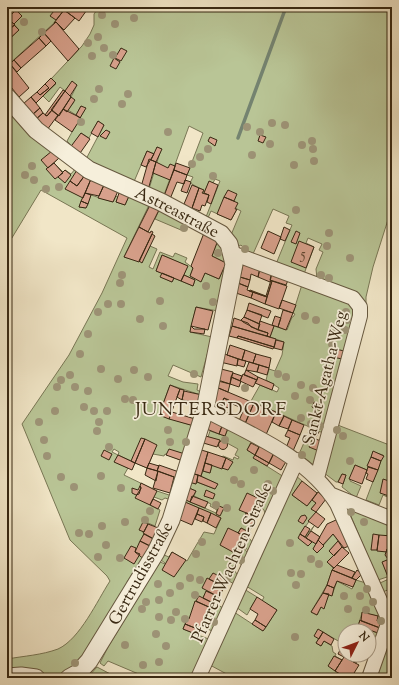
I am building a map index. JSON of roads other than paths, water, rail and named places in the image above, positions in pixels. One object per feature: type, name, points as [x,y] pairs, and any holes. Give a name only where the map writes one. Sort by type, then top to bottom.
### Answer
[{"type":"street","name":"Astreastraße","points":[[7,97],[36,130],[80,165],[96,174],[161,202],[212,228],[224,237],[232,253],[234,271],[205,410]]},
{"type":"street","name":"Sankt-Agatha-Weg","points":[[232,253],[353,298],[360,307],[360,316],[317,478]]},
{"type":"street","points":[[205,410],[297,460],[317,478],[332,495],[391,624],[369,678]]},
{"type":"street","name":"Gertrudisstraße","points":[[69,678],[78,673],[89,662],[163,538],[178,500],[205,410]]},
{"type":"street","name":"Pfarrer-Wachten-Straße","points":[[198,678],[297,460]]},
{"type":"street","points":[[332,495],[392,519]]},
{"type":"street","points":[[7,677],[21,676],[36,678]]},
{"type":"waterway","points":[[238,138],[286,7]]},
{"type":"district","name":"JUNTERSDORF","points":[[211,408]]}]
